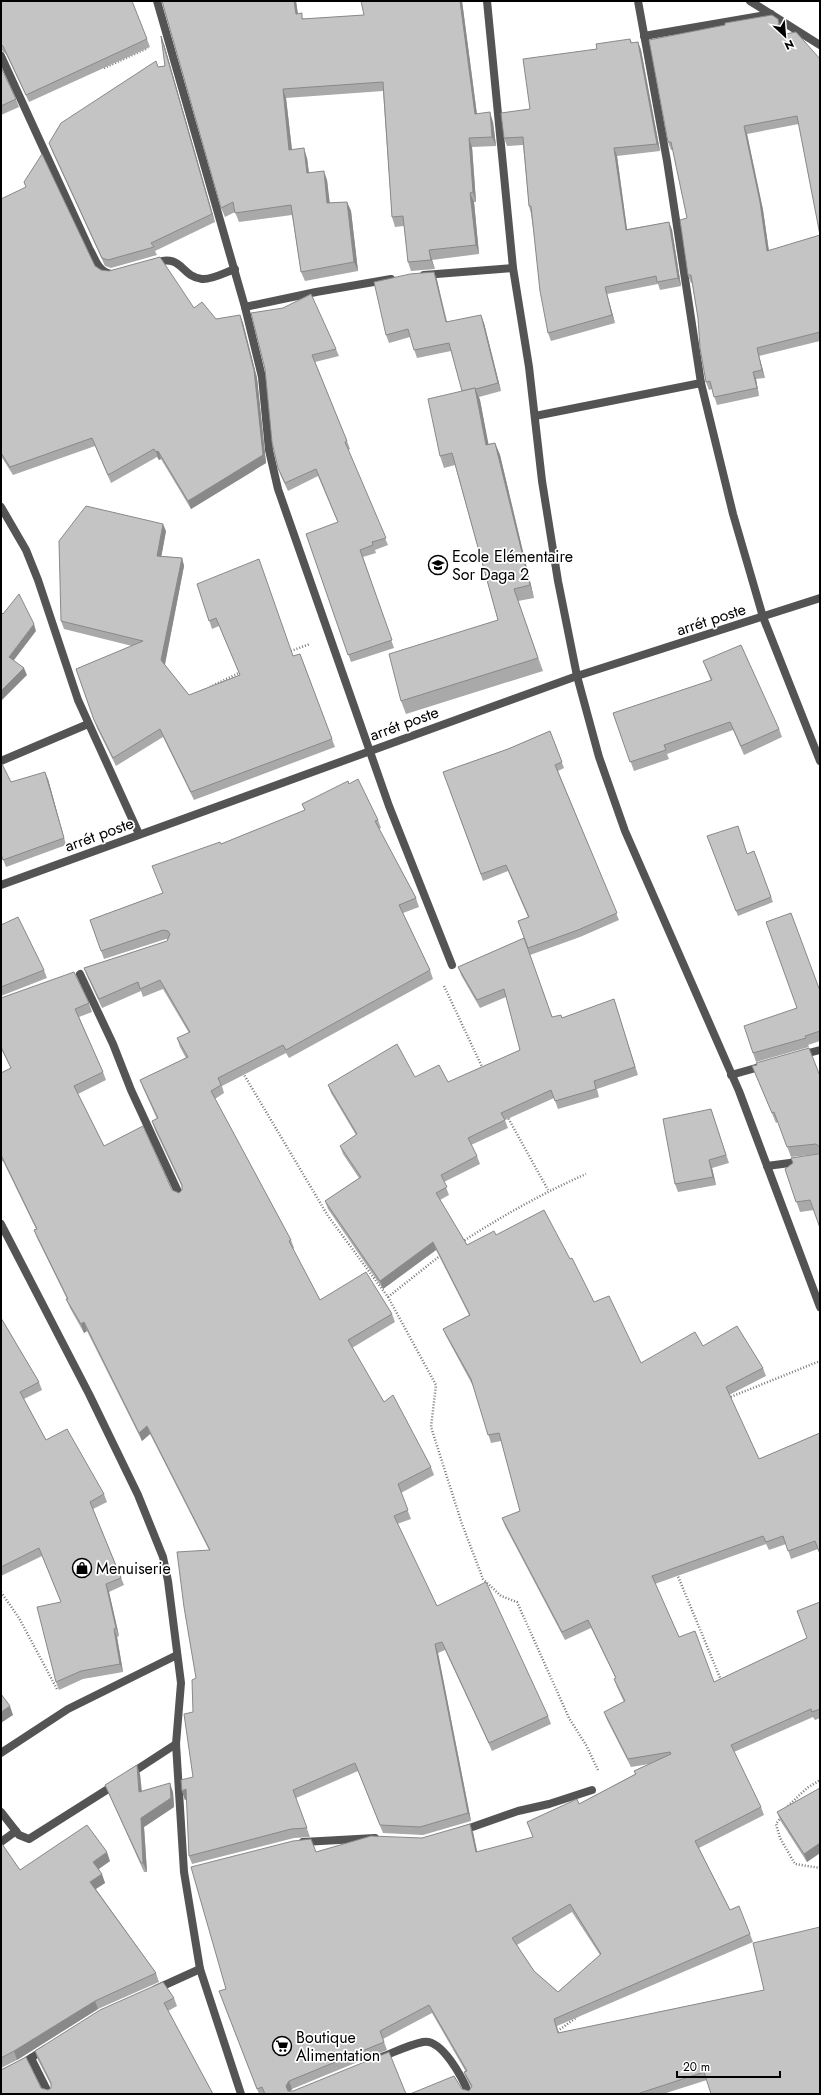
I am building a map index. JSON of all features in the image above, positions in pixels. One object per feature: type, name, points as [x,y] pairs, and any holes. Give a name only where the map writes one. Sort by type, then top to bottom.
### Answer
[{"type":"street","points":[[157,1],[245,307],[262,377],[269,450],[273,470],[369,750],[397,827],[452,965]]},
{"type":"street","points":[[487,1],[513,268],[529,367],[542,481],[558,582],[577,676],[599,757],[625,831],[731,1075],[820,1307]]},
{"type":"street","points":[[638,1],[667,162],[701,383],[733,514],[763,616],[820,761]]},
{"type":"street","points":[[750,1],[820,45]]},
{"type":"street","points":[[644,36],[771,14]]},
{"type":"street","points":[[1,56],[101,270],[105,273],[111,274],[122,272]]},
{"type":"street","points":[[148,264],[164,259],[173,260],[193,276],[204,279],[235,269]]},
{"type":"street","points":[[414,276],[513,268]]},
{"type":"street","points":[[245,307],[316,292],[399,278]]},
{"type":"street","points":[[535,416],[701,383]]},
{"type":"street","points":[[1,507],[26,550],[38,580],[78,700],[139,834]]},
{"type":"street","name":"arrét poste","points":[[1,886],[369,750],[577,676],[820,598]]},
{"type":"street","points":[[1,761],[88,724]]},
{"type":"street","points":[[90,971],[76,975],[113,1044],[131,1090],[180,1196]]},
{"type":"street","points":[[790,1058],[820,1050]]},
{"type":"street","points":[[731,1075],[768,1064]]},
{"type":"street","points":[[767,1166],[820,1159]]},
{"type":"street","points":[[1,1224],[89,1394],[138,1495],[162,1557],[168,1581],[181,1683],[176,1744],[187,1871],[200,1969],[241,2094]]},
{"type":"street","points":[[1,1753],[68,1709],[177,1655]]},
{"type":"street","points":[[1,1812],[16,1831],[25,1838],[34,1837],[176,1744]]},
{"type":"street","points":[[454,1833],[518,1811],[549,1804],[592,1790]]},
{"type":"street","points":[[1,1842],[16,1831]]},
{"type":"street","points":[[295,1843],[338,1839],[383,1838]]},
{"type":"street","points":[[145,1994],[200,1969]]},
{"type":"street","points":[[369,2062],[424,2042],[435,2044],[453,2066],[469,2094]]},
{"type":"street","points":[[1,2074],[50,2046]]},
{"type":"street","points":[[30,2058],[49,2094]]},
{"type":"path","points":[[99,70],[169,39]]},
{"type":"path","points":[[282,655],[329,636]]},
{"type":"path","points":[[206,688],[246,671]]},
{"type":"path","points":[[452,965],[441,977],[447,995],[485,1072]]},
{"type":"path","points":[[242,1072],[328,1216],[388,1296],[436,1385],[431,1427],[462,1524],[482,1579],[501,1596],[517,1602],[570,1718],[598,1767],[601,1782],[592,1790]]},
{"type":"path","points":[[506,1113],[548,1190]]},
{"type":"path","points":[[456,1245],[501,1216],[548,1190],[586,1174]]},
{"type":"path","points":[[388,1296],[444,1254]]},
{"type":"path","points":[[722,1401],[820,1361]]},
{"type":"path","points":[[674,1568],[722,1684]]},
{"type":"path","points":[[1,1592],[19,1618],[68,1709]]},
{"type":"path","points":[[820,1780],[807,1788],[789,1805],[776,1824],[780,1838],[795,1864],[820,1868]]},
{"type":"path","points":[[550,2036],[581,2014]]},
{"type":"building","points":[[1,1],[132,1],[147,39],[26,95],[1,44]]},
{"type":"building","points":[[162,1],[294,1],[296,14],[302,13],[302,19],[364,15],[361,1],[460,1],[475,114],[490,112],[492,137],[469,138],[473,192],[470,193],[476,245],[429,250],[431,260],[408,262],[403,216],[392,217],[383,82],[283,89],[289,150],[304,148],[307,173],[324,171],[327,203],[347,202],[354,262],[301,272],[291,205],[235,213],[233,202],[221,208]]},
{"type":"building","points":[[772,15],[778,19],[780,35],[796,32],[820,59],[820,235],[820,332],[757,348],[762,370],[753,372],[757,388],[714,397],[710,381],[706,382],[700,348],[698,318],[691,275],[688,275],[680,220],[687,218],[671,142],[668,142],[649,40],[725,25],[725,23]],"holes":[[[797,116],[820,235],[767,251],[760,202],[744,126]]]},
{"type":"building","points":[[161,36],[212,214],[151,243],[154,247],[108,260],[102,258],[49,143],[61,123],[156,61],[158,67],[165,66]]},
{"type":"building","points":[[630,39],[631,43],[638,42],[657,144],[614,148],[626,230],[669,222],[678,278],[657,282],[656,276],[605,287],[612,315],[548,333],[540,291],[531,206],[529,206],[523,137],[504,138],[501,113],[530,109],[523,59],[597,49],[596,44]]},
{"type":"building","points":[[1,67],[16,99],[1,106]]},
{"type":"building","points":[[42,154],[95,266],[101,270],[109,271],[160,257],[194,308],[202,302],[216,319],[240,315],[254,370],[263,455],[188,501],[158,451],[156,452],[154,449],[108,475],[92,438],[10,467],[1,453],[1,199],[26,187],[24,182]]},
{"type":"building","points":[[434,272],[446,322],[481,315],[498,383],[462,391],[449,343],[414,350],[408,329],[386,335],[374,282],[410,274]]},
{"type":"building","points":[[311,294],[336,349],[312,355],[347,441],[345,442],[386,538],[372,542],[373,545],[360,550],[392,640],[348,655],[306,534],[338,522],[316,469],[285,483],[278,468],[272,442],[265,369],[251,313],[283,308]]},
{"type":"building","points":[[475,388],[486,445],[495,443],[530,585],[514,589],[538,658],[401,701],[389,654],[498,620],[452,453],[440,456],[428,399]]},
{"type":"building","points":[[86,506],[163,524],[157,556],[182,558],[161,660],[189,695],[240,675],[216,618],[209,621],[197,584],[259,559],[293,656],[300,654],[332,739],[191,792],[160,729],[113,758],[94,720],[76,669],[143,641],[61,621],[59,541]]},
{"type":"building","points":[[19,594],[34,624],[9,657],[24,668],[1,691],[1,612],[3,614]]},
{"type":"building","points":[[741,645],[779,729],[741,746],[730,722],[664,745],[666,750],[630,762],[613,713],[712,680],[703,661]]},
{"type":"building","points":[[550,731],[562,762],[555,765],[617,913],[578,930],[528,948],[518,921],[529,917],[506,865],[481,874],[443,772],[508,749]]},
{"type":"building","points":[[1,762],[11,782],[45,772],[64,838],[3,860],[1,854]]},
{"type":"building","points":[[358,779],[378,820],[375,821],[416,898],[399,905],[430,970],[286,1050],[283,1045],[218,1078],[221,1085],[211,1091],[291,1240],[289,1241],[320,1300],[366,1272],[392,1314],[348,1340],[384,1402],[393,1395],[431,1467],[398,1484],[408,1510],[394,1516],[437,1606],[486,1582],[548,1716],[489,1743],[442,1642],[435,1644],[468,1813],[420,1827],[380,1825],[355,1763],[293,1790],[307,1828],[291,1829],[189,1856],[186,1789],[182,1791],[181,1780],[193,1777],[184,1714],[193,1712],[192,1680],[196,1678],[184,1607],[177,1552],[210,1550],[147,1426],[139,1433],[84,1322],[81,1324],[66,1299],[68,1299],[34,1230],[37,1229],[1,1155],[1,1073],[11,1068],[1,1047],[1,998],[74,972],[89,1003],[75,1009],[103,1072],[74,1086],[104,1146],[143,1126],[172,1190],[179,1193],[182,1190],[182,1185],[152,1121],[158,1118],[140,1080],[188,1057],[177,1038],[190,1032],[160,980],[140,989],[138,982],[99,999],[84,968],[167,941],[170,934],[168,931],[163,930],[101,951],[90,920],[163,893],[152,866],[220,842],[221,844],[305,810],[302,804],[348,781],[349,784]]},
{"type":"building","points":[[738,826],[747,854],[754,851],[771,897],[736,911],[707,836]]},
{"type":"building","points":[[791,913],[820,991],[820,1031],[805,1036],[806,1038],[753,1053],[744,1026],[797,1008],[766,922]]},
{"type":"building","points":[[18,917],[44,970],[1,987],[1,925]]},
{"type":"building","points":[[524,938],[552,1017],[561,1015],[562,1018],[614,999],[635,1067],[594,1081],[596,1089],[555,1101],[551,1090],[501,1113],[505,1120],[468,1138],[477,1156],[441,1175],[447,1187],[436,1193],[467,1245],[494,1231],[496,1235],[544,1210],[570,1259],[572,1258],[594,1302],[609,1296],[641,1363],[695,1332],[703,1346],[737,1326],[763,1368],[726,1387],[759,1459],[820,1433],[820,1554],[815,1541],[788,1551],[783,1536],[766,1542],[763,1536],[652,1576],[679,1637],[695,1631],[714,1682],[807,1638],[797,1611],[820,1602],[820,1709],[812,1712],[811,1709],[731,1745],[761,1807],[695,1841],[730,1910],[739,1906],[750,1934],[554,2019],[558,2033],[764,1990],[753,1943],[820,1927],[820,2094],[711,2094],[704,2072],[640,2094],[410,2094],[454,2076],[462,2089],[469,2091],[472,2086],[464,2072],[467,2071],[429,2005],[380,2031],[384,2042],[289,2081],[286,2086],[288,2091],[293,2091],[389,2052],[406,2094],[265,2094],[262,2087],[257,2089],[219,1991],[226,1989],[191,1867],[293,1841],[311,1839],[316,1852],[371,1836],[422,1838],[470,1824],[476,1852],[533,1837],[527,1822],[577,1799],[579,1804],[636,1774],[634,1771],[671,1754],[670,1752],[628,1759],[604,1712],[625,1701],[614,1679],[616,1678],[588,1620],[562,1632],[502,1518],[520,1511],[499,1433],[488,1435],[471,1379],[443,1329],[470,1315],[433,1242],[380,1281],[325,1201],[361,1177],[340,1146],[357,1134],[328,1085],[397,1044],[415,1077],[439,1065],[448,1082],[520,1050],[504,989],[477,1000],[458,967]],"holes":[[[570,1904],[601,1954],[558,1992],[534,1971],[512,1938]]]},
{"type":"building","points":[[809,1048],[820,1076],[820,1147],[816,1144],[787,1147],[774,1112],[772,1113],[752,1066],[757,1065],[756,1063]]},
{"type":"building","points":[[711,1109],[726,1155],[709,1160],[713,1177],[675,1184],[663,1119]]},
{"type":"building","points":[[820,1153],[820,1228],[810,1200],[796,1202],[785,1169],[793,1163],[791,1158]]},
{"type":"building","points":[[1,1318],[39,1382],[20,1392],[46,1440],[67,1429],[104,1494],[90,1502],[121,1578],[106,1584],[116,1628],[114,1629],[120,1664],[81,1671],[56,1682],[37,1607],[61,1602],[39,1548],[1,1567]]},
{"type":"building","points":[[1,1694],[10,1706],[1,1712]]},
{"type":"building","points":[[137,1765],[139,1792],[170,1783],[171,1798],[141,1818],[143,1863],[141,1863],[105,1785]]},
{"type":"building","points":[[820,1788],[820,1843],[804,1854],[777,1812]]},
{"type":"building","points":[[87,1825],[107,1852],[93,1862],[102,1874],[90,1882],[156,1973],[95,2001],[1,2058],[1,1845],[2,1844],[20,1870]]},
{"type":"building","points":[[163,1982],[174,1998],[164,2003],[213,2094],[1,2094],[1,2070],[26,2057],[41,2088],[48,2090],[51,2088],[51,2083],[35,2051],[100,2010]]},
{"type":"place","name":"Ecole Elémentaire Sor Daga 2","points":[[438,565]]},
{"type":"place","name":"Menuiserie","points":[[82,1568]]},
{"type":"place","name":"Boutique Alimentation","points":[[282,2046]]}]
